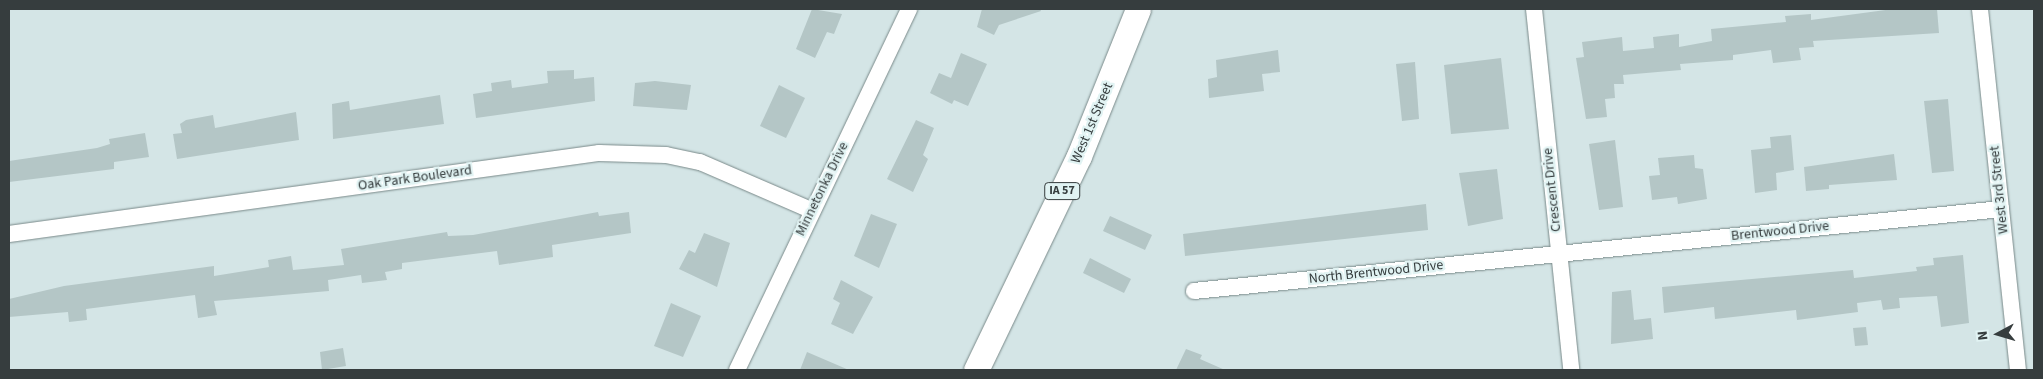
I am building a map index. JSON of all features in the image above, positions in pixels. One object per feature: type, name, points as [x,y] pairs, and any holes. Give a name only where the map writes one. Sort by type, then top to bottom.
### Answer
[{"type":"main road","name":"West 1st Street","points":[[976,370],[1079,156],[1138,9]]},
{"type":"street","name":"Minnetonka Drive","points":[[737,370],[909,9]]},
{"type":"street","name":"Crescent Drive","points":[[1534,9],[1571,370]]},
{"type":"street","name":"West 3rd Street","points":[[1980,9],[2018,370]]},
{"type":"street","name":"Oak Park Boulevard","points":[[9,234],[599,153],[666,154],[700,162],[812,210]]},
{"type":"street","name":"Brentwood Drive","points":[[1559,253],[2001,209]]},
{"type":"street","name":"North Brentwood Drive","points":[[1194,290],[1559,253]]},
{"type":"building","points":[[812,9],[842,14],[834,34],[827,32],[815,58],[796,49]]},
{"type":"building","points":[[982,9],[1040,9],[1041,11],[999,25],[994,35],[977,27]]},
{"type":"building","points":[[1893,9],[1937,9],[1939,33],[1813,41],[1814,47],[1799,48],[1801,60],[1773,63],[1771,50],[1733,55],[1733,60],[1680,64],[1681,70],[1623,75],[1624,84],[1614,84],[1615,98],[1605,99],[1607,117],[1586,119],[1576,58],[1584,57],[1582,42],[1622,37],[1623,51],[1654,48],[1653,37],[1679,34],[1679,47],[1712,41],[1711,29],[1786,22],[1785,16],[1811,14],[1811,20]]},
{"type":"building","points":[[1278,50],[1280,72],[1262,74],[1264,91],[1209,98],[1208,79],[1217,77],[1216,60]]},
{"type":"building","points":[[961,53],[987,64],[968,106],[954,100],[952,104],[930,93],[939,73],[951,78]]},
{"type":"building","points":[[1501,58],[1509,129],[1451,134],[1444,65]]},
{"type":"building","points":[[1415,62],[1419,119],[1402,121],[1396,64]]},
{"type":"building","points":[[574,70],[574,79],[594,77],[595,101],[476,118],[473,94],[492,91],[491,83],[511,80],[512,88],[548,83],[547,71]]},
{"type":"building","points":[[655,81],[691,85],[687,110],[633,106],[635,83]]},
{"type":"building","points":[[779,85],[805,98],[786,138],[760,126]]},
{"type":"building","points":[[440,95],[444,124],[333,139],[332,104],[349,101],[350,110]]},
{"type":"building","points":[[1948,99],[1954,171],[1932,173],[1924,101]]},
{"type":"building","points":[[296,112],[299,140],[177,159],[173,134],[182,133],[180,124],[186,120],[213,115],[215,128]]},
{"type":"building","points":[[916,120],[934,128],[923,155],[928,159],[913,192],[887,179]]},
{"type":"building","points":[[145,133],[149,157],[114,162],[114,169],[9,182],[9,161],[97,148],[110,144],[109,139]]},
{"type":"building","points":[[1791,135],[1794,170],[1776,173],[1777,190],[1755,193],[1751,150],[1771,148],[1770,137]]},
{"type":"building","points":[[1615,140],[1623,207],[1599,210],[1589,144]]},
{"type":"building","points":[[1894,154],[1897,180],[1829,185],[1829,189],[1806,191],[1804,167]]},
{"type":"building","points":[[1694,155],[1695,168],[1703,169],[1707,199],[1678,204],[1677,197],[1652,200],[1649,176],[1660,175],[1658,158]]},
{"type":"building","points":[[1497,169],[1503,219],[1468,226],[1459,173]]},
{"type":"building","points":[[1426,204],[1428,230],[1185,256],[1183,234]]},
{"type":"building","points":[[598,212],[599,216],[629,212],[631,233],[552,245],[553,257],[499,265],[497,251],[402,263],[402,269],[385,272],[387,280],[362,283],[361,275],[328,280],[329,291],[214,301],[217,315],[198,318],[195,295],[86,309],[87,320],[69,322],[68,312],[9,317],[9,299],[64,286],[214,266],[214,276],[269,267],[268,260],[291,256],[293,270],[344,265],[341,249],[447,232],[448,236],[473,235]]},
{"type":"building","points":[[871,214],[897,224],[879,268],[854,256]]},
{"type":"building","points":[[1110,216],[1152,235],[1145,250],[1103,231]]},
{"type":"building","points":[[704,233],[730,243],[717,287],[679,269],[689,250],[695,253]]},
{"type":"building","points":[[1963,255],[1969,323],[1941,327],[1937,296],[1899,298],[1900,308],[1883,310],[1881,300],[1857,303],[1858,312],[1797,320],[1796,310],[1715,319],[1714,307],[1664,313],[1662,287],[1853,270],[1854,278],[1917,271],[1916,267],[1934,265],[1933,258]]},
{"type":"building","points":[[1090,258],[1131,279],[1124,293],[1083,273]]},
{"type":"building","points":[[841,280],[873,297],[853,334],[831,324],[840,303],[833,299]]},
{"type":"building","points":[[1631,290],[1634,320],[1651,318],[1653,339],[1611,344],[1612,292]]},
{"type":"building","points":[[671,303],[701,316],[683,357],[654,346]]},
{"type":"building","points":[[1866,327],[1868,345],[1855,346],[1853,328]]},
{"type":"building","points":[[343,348],[346,366],[322,370],[320,352]]},
{"type":"building","points":[[1186,349],[1202,355],[1200,359],[1225,370],[1176,370]]},
{"type":"building","points":[[807,352],[849,370],[800,370]]}]
